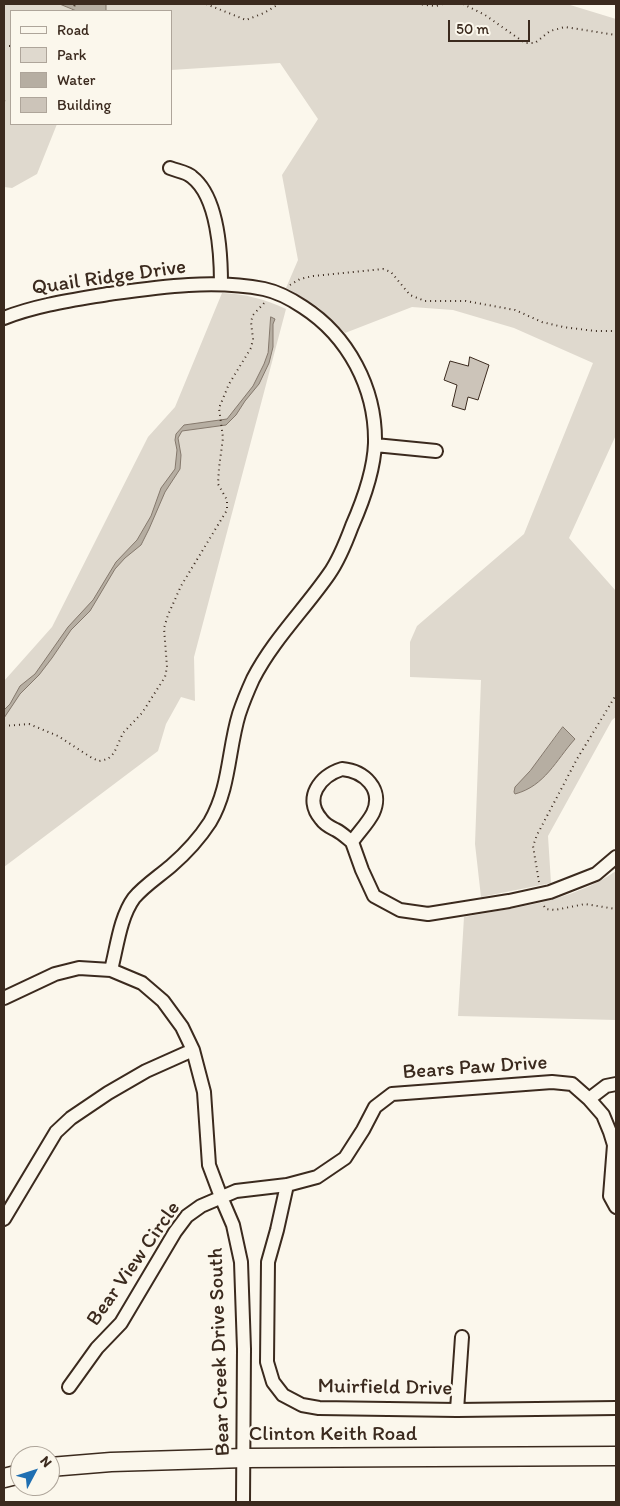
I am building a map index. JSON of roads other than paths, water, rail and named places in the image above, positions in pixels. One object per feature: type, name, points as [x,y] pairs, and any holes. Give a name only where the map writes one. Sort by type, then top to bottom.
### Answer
[{"type":"main road","name":"Clinton Keith Road","points":[[60,1466],[111,1462],[245,1458],[616,1456]]},
{"type":"street","points":[[170,168],[192,176],[204,190],[213,210],[221,261],[221,284]]},
{"type":"street","name":"Quail Ridge Drive","points":[[4,318],[21,311],[78,299],[148,288],[221,284],[265,289],[279,294],[319,318],[351,354],[360,371],[374,423],[375,445],[360,508],[330,573],[286,627],[268,653],[253,680],[239,714],[227,779],[220,802],[210,822],[193,846],[147,885],[133,900],[123,922],[111,970]]},
{"type":"street","points":[[375,445],[436,451]]},
{"type":"street","points":[[352,842],[374,810],[375,792],[370,782],[362,775],[353,770],[342,770],[327,775],[316,787],[315,808],[327,826],[337,830],[352,842],[374,896],[400,910],[428,914],[541,894],[596,874],[616,857]]},
{"type":"street","name":"Bear Creek Drive South","points":[[4,998],[56,974],[79,968],[111,970],[142,984],[163,1001],[182,1027],[193,1050],[204,1092],[209,1166],[220,1197],[234,1225],[241,1262],[245,1458],[243,1502]]},
{"type":"street","points":[[4,1219],[56,1132],[71,1118],[108,1093],[146,1071],[193,1050]]},
{"type":"street","name":"Bears Paw Drive","points":[[220,1197],[236,1191],[287,1184],[317,1177],[345,1158],[375,1107],[392,1094],[552,1082],[572,1084],[589,1099]]},
{"type":"street","points":[[616,1084],[606,1086],[589,1099],[603,1115],[615,1145],[610,1196],[616,1207]]},
{"type":"street","name":"Muirfield Drive","points":[[287,1184],[268,1262],[267,1362],[273,1382],[283,1395],[302,1405],[319,1408],[457,1410],[616,1408]]},
{"type":"street","name":"Bear View Circle","points":[[69,1387],[97,1348],[121,1323],[175,1232],[187,1216],[201,1206],[220,1197]]},
{"type":"street","points":[[457,1410],[462,1337]]},
{"type":"water","points":[[60,4],[106,4],[106,10],[75,10]]},
{"type":"water","points":[[271,317],[275,319],[273,324],[273,347],[269,363],[259,384],[236,415],[226,425],[182,431],[178,438],[181,455],[180,469],[165,492],[141,545],[115,569],[90,611],[71,630],[52,658],[39,675],[20,694],[4,718],[4,710],[10,704],[20,686],[35,674],[68,627],[93,600],[116,562],[137,540],[151,516],[161,488],[175,469],[176,434],[184,425],[227,419],[253,386],[268,353]]},
{"type":"water","points":[[563,727],[575,739],[542,779],[515,794],[515,787],[530,771]]}]
